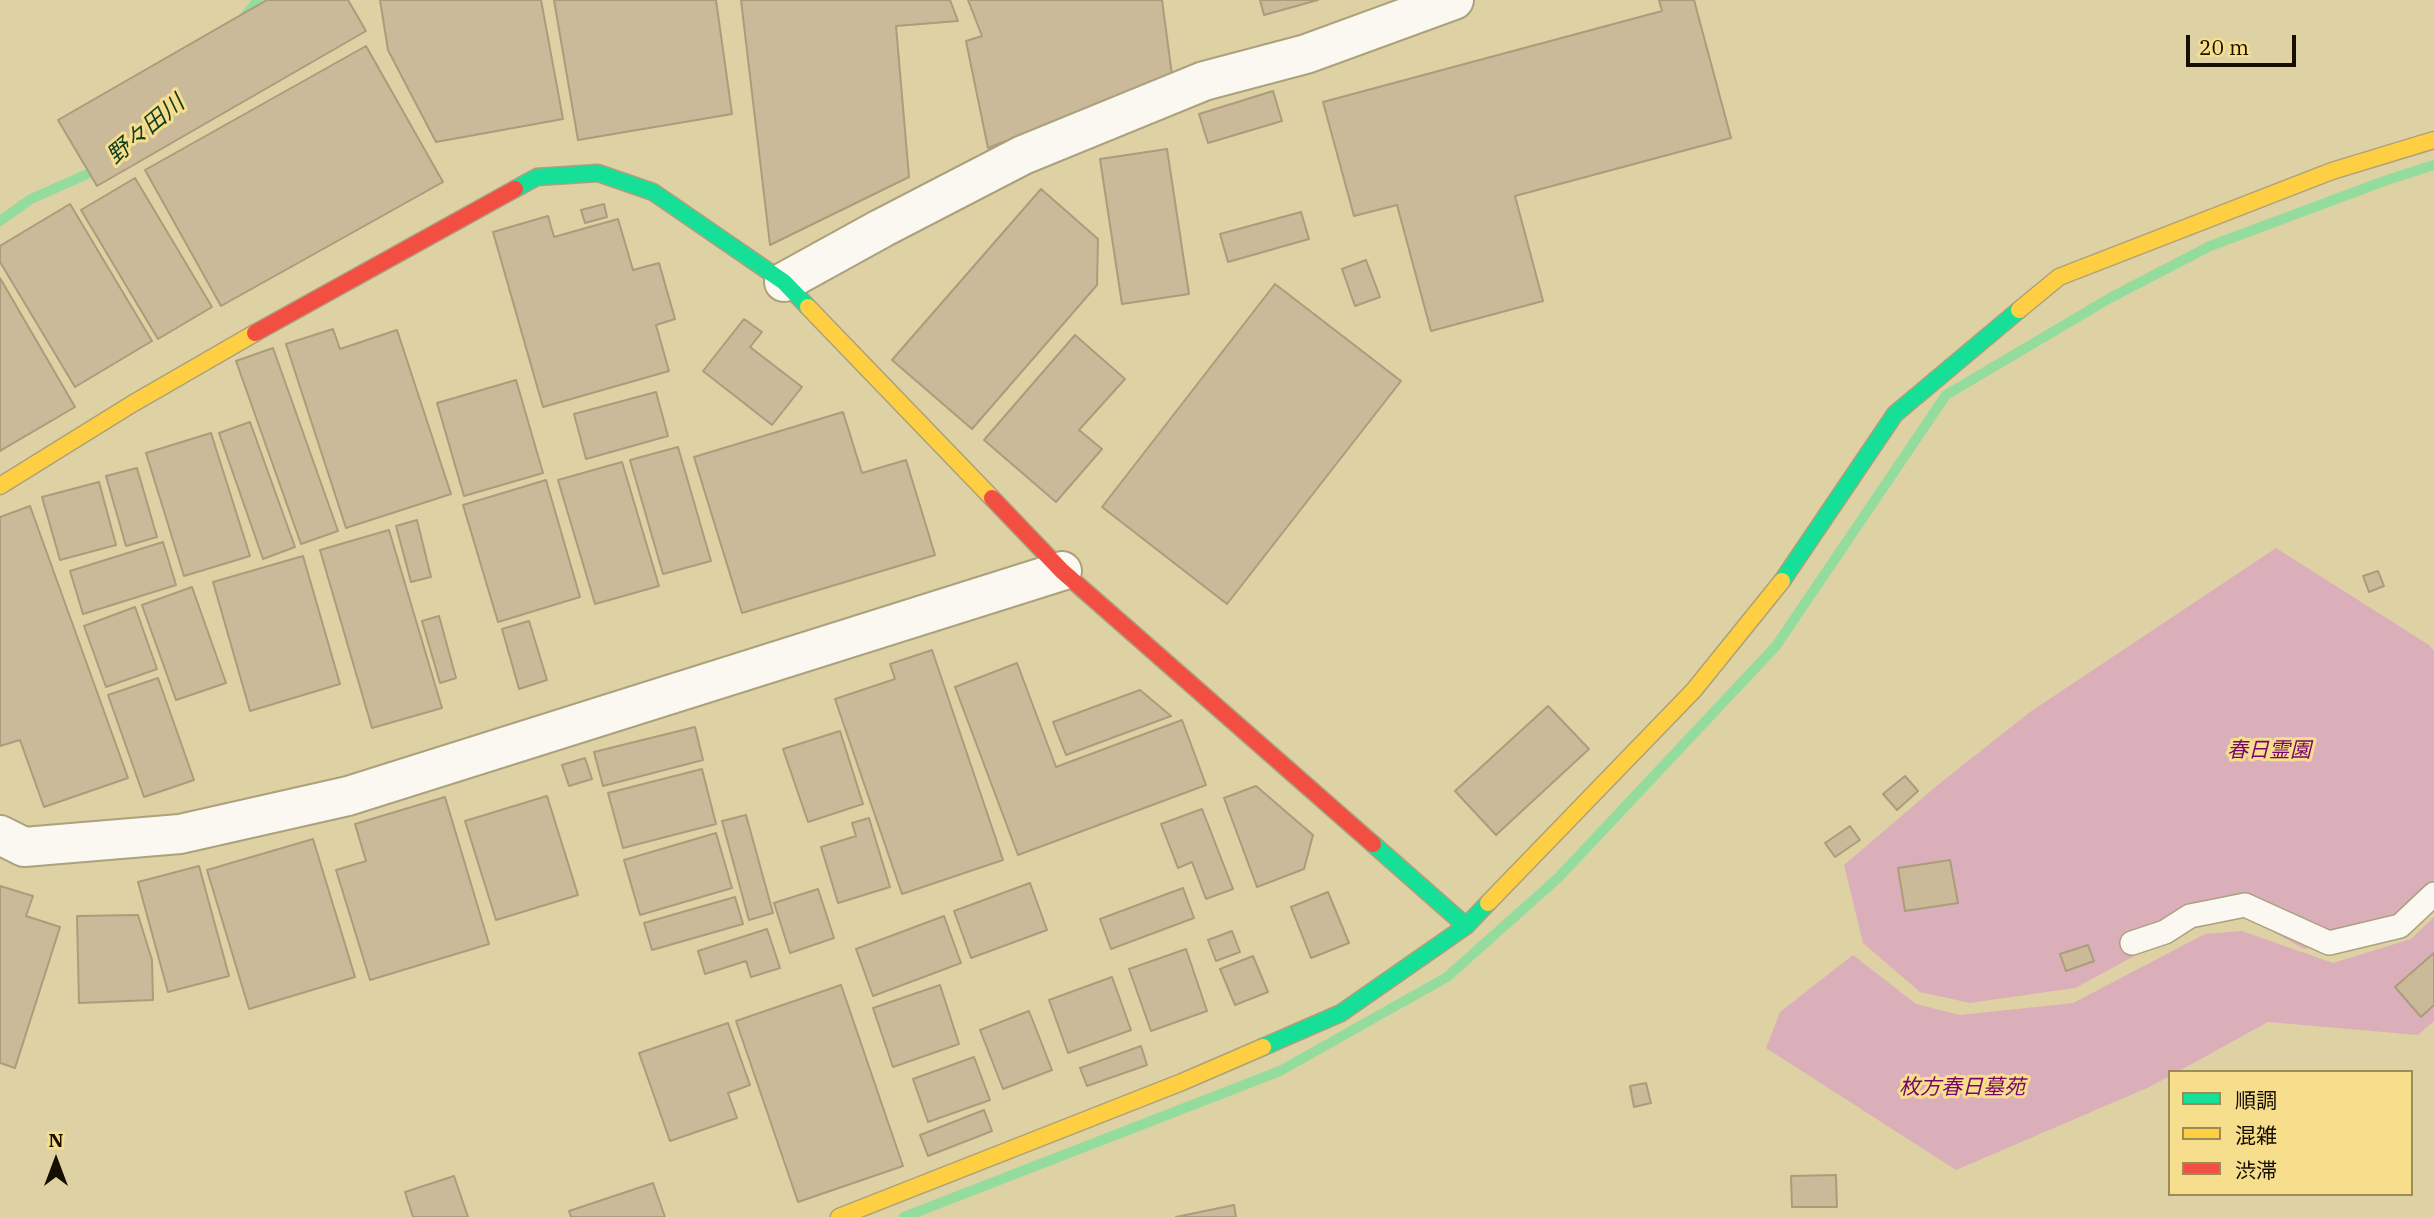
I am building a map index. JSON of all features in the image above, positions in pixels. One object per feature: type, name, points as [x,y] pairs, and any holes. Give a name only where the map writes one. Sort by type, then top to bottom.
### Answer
[{"type":"street","points":[[784,282],[1023,155],[1204,81],[1306,54],[1454,0]]},
{"type":"street","points":[[839,1217],[1182,1082],[1341,1013],[1466,926],[1694,690],[1779,586],[1895,414],[2059,278],[2332,172],[2434,140]]},
{"type":"street","points":[[0,486],[168,381],[537,177],[598,173],[653,192],[784,282],[1062,571],[1466,926]]},
{"type":"street","points":[[0,835],[24,847],[180,834],[348,796],[1062,571]]},
{"type":"lane","points":[[2132,943],[2165,932],[2190,916],[2245,905],[2329,943],[2400,926],[2434,894]]},
{"type":"green space","name":"春日霊園","points":[[2276,548],[2429,645],[2434,651],[2434,904],[2403,935],[2304,949],[2244,916],[2194,924],[2075,988],[1970,1003],[1920,992],[1863,943],[1844,865],[1939,784],[2030,712]]},
{"type":"green space","name":"枚方春日墓苑","points":[[2434,917],[2434,1021],[2418,1035],[2268,1022],[2181,1070],[2168,1070],[2168,1077],[2147,1088],[1956,1170],[1766,1048],[1780,1012],[1853,955],[1916,1004],[1960,1015],[2073,1003],[2205,934],[2242,931],[2333,963],[2411,939]]},
{"type":"building","points":[[267,0],[348,0],[366,31],[97,186],[58,120]]},
{"type":"building","points":[[380,0],[541,0],[563,119],[436,142],[388,50]]},
{"type":"building","points":[[554,0],[716,0],[732,114],[578,140]]},
{"type":"building","points":[[741,0],[950,0],[958,21],[896,26],[909,177],[770,245]]},
{"type":"building","points":[[968,0],[1162,0],[1172,75],[988,148],[966,41],[982,36]]},
{"type":"building","points":[[1260,0],[1318,0],[1264,15]]},
{"type":"building","points":[[1659,0],[1694,0],[1731,138],[1515,196],[1543,301],[1431,331],[1397,205],[1354,216],[1323,102],[1662,11]]},
{"type":"building","points":[[366,46],[443,182],[221,306],[145,170]]},
{"type":"building","points":[[1273,91],[1282,121],[1208,143],[1199,114]]},
{"type":"building","points":[[1167,149],[1189,294],[1122,304],[1100,159]]},
{"type":"building","points":[[135,178],[212,307],[158,339],[81,210]]},
{"type":"building","points":[[1041,189],[1098,239],[1097,285],[972,429],[892,360]]},
{"type":"building","points":[[70,204],[152,341],[75,387],[0,262],[0,246]]},
{"type":"building","points":[[604,204],[607,217],[585,223],[581,210]]},
{"type":"building","points":[[1301,212],[1309,239],[1228,262],[1220,234]]},
{"type":"building","points":[[548,216],[554,237],[618,219],[633,270],[659,263],[675,319],[656,325],[669,371],[543,407],[493,232]]},
{"type":"building","points":[[1366,260],[1380,297],[1355,306],[1342,269]]},
{"type":"building","points":[[0,278],[75,407],[0,451]]},
{"type":"building","points":[[1275,284],[1401,381],[1227,604],[1102,507]]},
{"type":"building","points":[[744,319],[762,332],[750,347],[802,387],[772,425],[703,371]]},
{"type":"building","points":[[333,329],[340,349],[397,330],[451,494],[346,528],[286,344]]},
{"type":"building","points":[[1075,335],[1125,379],[1079,430],[1102,449],[1056,502],[984,440]]},
{"type":"building","points":[[273,348],[338,531],[301,544],[236,361]]},
{"type":"building","points":[[516,380],[543,473],[464,496],[437,403]]},
{"type":"building","points":[[656,392],[668,436],[586,459],[574,414]]},
{"type":"building","points":[[843,412],[862,473],[906,460],[935,555],[742,613],[694,457]]},
{"type":"building","points":[[250,422],[295,547],[263,559],[219,433]]},
{"type":"building","points":[[211,433],[250,556],[184,576],[146,453]]},
{"type":"building","points":[[678,447],[711,561],[663,574],[630,460]]},
{"type":"building","points":[[622,462],[659,586],[595,604],[558,480]]},
{"type":"building","points":[[137,468],[157,537],[126,546],[106,476]]},
{"type":"building","points":[[546,480],[580,597],[498,622],[463,505]]},
{"type":"building","points":[[99,482],[116,545],[60,560],[42,497]]},
{"type":"building","points":[[30,506],[128,778],[44,807],[20,740],[0,746],[0,517]]},
{"type":"building","points":[[417,520],[431,577],[411,582],[396,526]]},
{"type":"building","points":[[389,530],[442,708],[372,728],[320,550]]},
{"type":"building","points":[[163,542],[176,585],[83,614],[70,571]]},
{"type":"building","points":[[303,556],[340,684],[250,711],[213,582]]},
{"type":"building","points":[[2378,571],[2384,586],[2369,592],[2363,576]]},
{"type":"building","points":[[192,587],[226,683],[176,700],[142,605]]},
{"type":"building","points":[[135,607],[157,669],[106,687],[84,626]]},
{"type":"building","points":[[439,616],[456,678],[440,683],[422,621]]},
{"type":"building","points":[[529,621],[547,680],[519,689],[502,629]]},
{"type":"building","points":[[932,650],[1003,860],[902,894],[835,699],[895,679],[890,664]]},
{"type":"building","points":[[1017,663],[1056,767],[1182,720],[1206,785],[1018,855],[955,687]]},
{"type":"building","points":[[158,678],[194,780],[144,797],[108,695]]},
{"type":"building","points":[[1140,690],[1171,716],[1066,755],[1053,722]]},
{"type":"building","points":[[1548,706],[1589,749],[1496,835],[1455,791]]},
{"type":"building","points":[[695,727],[703,760],[603,786],[594,752]]},
{"type":"building","points":[[840,731],[863,804],[808,822],[783,749]]},
{"type":"building","points":[[585,758],[592,779],[569,786],[562,765]]},
{"type":"building","points":[[702,769],[716,824],[623,848],[608,793]]},
{"type":"building","points":[[1905,776],[1918,791],[1897,810],[1883,794]]},
{"type":"building","points":[[1256,786],[1313,835],[1304,869],[1257,887],[1224,798]]},
{"type":"building","points":[[547,796],[578,895],[496,920],[465,821]]},
{"type":"building","points":[[445,797],[489,944],[370,980],[336,870],[366,861],[355,824]]},
{"type":"building","points":[[1202,809],[1233,889],[1206,899],[1192,862],[1178,868],[1161,824]]},
{"type":"building","points":[[746,815],[773,913],[749,920],[722,821]]},
{"type":"building","points":[[869,818],[890,887],[838,903],[821,847],[856,836],[852,823]]},
{"type":"building","points":[[1850,826],[1860,840],[1835,857],[1825,843]]},
{"type":"building","points":[[716,833],[732,888],[640,915],[624,860]]},
{"type":"building","points":[[313,839],[355,977],[249,1009],[207,870]]},
{"type":"building","points":[[1950,860],[1958,903],[1905,911],[1898,868]]},
{"type":"building","points":[[199,866],[229,976],[168,992],[138,882]]},
{"type":"building","points":[[1030,883],[1047,930],[971,958],[954,911]]},
{"type":"building","points":[[0,886],[33,896],[26,916],[60,927],[15,1068],[0,1063]]},
{"type":"building","points":[[1183,888],[1194,918],[1111,949],[1100,919]]},
{"type":"building","points":[[818,889],[834,938],[790,953],[774,903]]},
{"type":"building","points":[[1328,892],[1349,943],[1311,958],[1291,907]]},
{"type":"building","points":[[735,897],[743,924],[652,950],[644,923]]},
{"type":"building","points":[[138,915],[152,960],[153,1000],[79,1003],[77,916]]},
{"type":"building","points":[[944,916],[961,963],[873,996],[856,949]]},
{"type":"building","points":[[767,929],[780,968],[751,977],[746,961],[705,974],[698,951]]},
{"type":"building","points":[[1232,931],[1240,952],[1216,961],[1208,940]]},
{"type":"building","points":[[2088,945],[2094,961],[2066,971],[2060,954]]},
{"type":"building","points":[[1186,949],[1207,1011],[1151,1031],[1129,969]]},
{"type":"building","points":[[2434,953],[2434,1005],[2421,1017],[2395,987]]},
{"type":"building","points":[[1253,956],[1268,992],[1235,1005],[1220,969]]},
{"type":"building","points":[[1112,977],[1131,1030],[1068,1053],[1049,1000]]},
{"type":"building","points":[[841,985],[903,1166],[798,1202],[736,1021]]},
{"type":"building","points":[[940,985],[959,1044],[893,1067],[873,1008]]},
{"type":"building","points":[[1029,1011],[1052,1070],[1003,1089],[980,1030]]},
{"type":"building","points":[[728,1023],[750,1085],[728,1093],[737,1118],[670,1141],[639,1053]]},
{"type":"building","points":[[1141,1046],[1147,1065],[1087,1086],[1080,1068]]},
{"type":"building","points":[[974,1057],[990,1100],[928,1122],[913,1079]]},
{"type":"building","points":[[1646,1083],[1651,1103],[1634,1107],[1630,1086]]},
{"type":"building","points":[[984,1110],[992,1131],[928,1156],[920,1135]]},
{"type":"building","points":[[1836,1175],[1837,1207],[1792,1207],[1791,1176]]},
{"type":"building","points":[[454,1176],[468,1217],[413,1217],[405,1192]]},
{"type":"building","points":[[653,1183],[665,1217],[571,1217],[569,1211]]},
{"type":"building","points":[[1234,1205],[1236,1217],[1176,1217]]},
{"type":"waterway","name":"野々田川","points":[[242,20],[258,0]]},
{"type":"waterway","points":[[904,1217],[1280,1071],[1447,977],[1558,878],[1776,646],[1946,395],[2110,298],[2210,246],[2434,165]]},
{"type":"waterway","name":"野々田川","points":[[0,221],[31,199],[103,167]]},
{"type":"traffic: fast","points":[[515,189],[537,177],[598,173],[653,192],[784,282],[808,307]]},
{"type":"traffic: fast","points":[[1782,581],[1895,414],[2019,310]]},
{"type":"traffic: fast","points":[[1373,844],[1466,926]]},
{"type":"traffic: fast","points":[[1263,1047],[1341,1013],[1466,926],[1488,903]]},
{"type":"traffic: slow","points":[[2019,310],[2059,277],[2332,171],[2434,140]]},
{"type":"traffic: slow","points":[[808,307],[992,498]]},
{"type":"traffic: slow","points":[[0,486],[132,404],[255,333]]},
{"type":"traffic: slow","points":[[1488,903],[1694,690],[1782,581]]},
{"type":"traffic: slow","points":[[839,1217],[1182,1082],[1263,1047]]},
{"type":"traffic: jam","points":[[255,333],[515,189]]},
{"type":"traffic: jam","points":[[992,498],[1062,571],[1373,844]]}]
